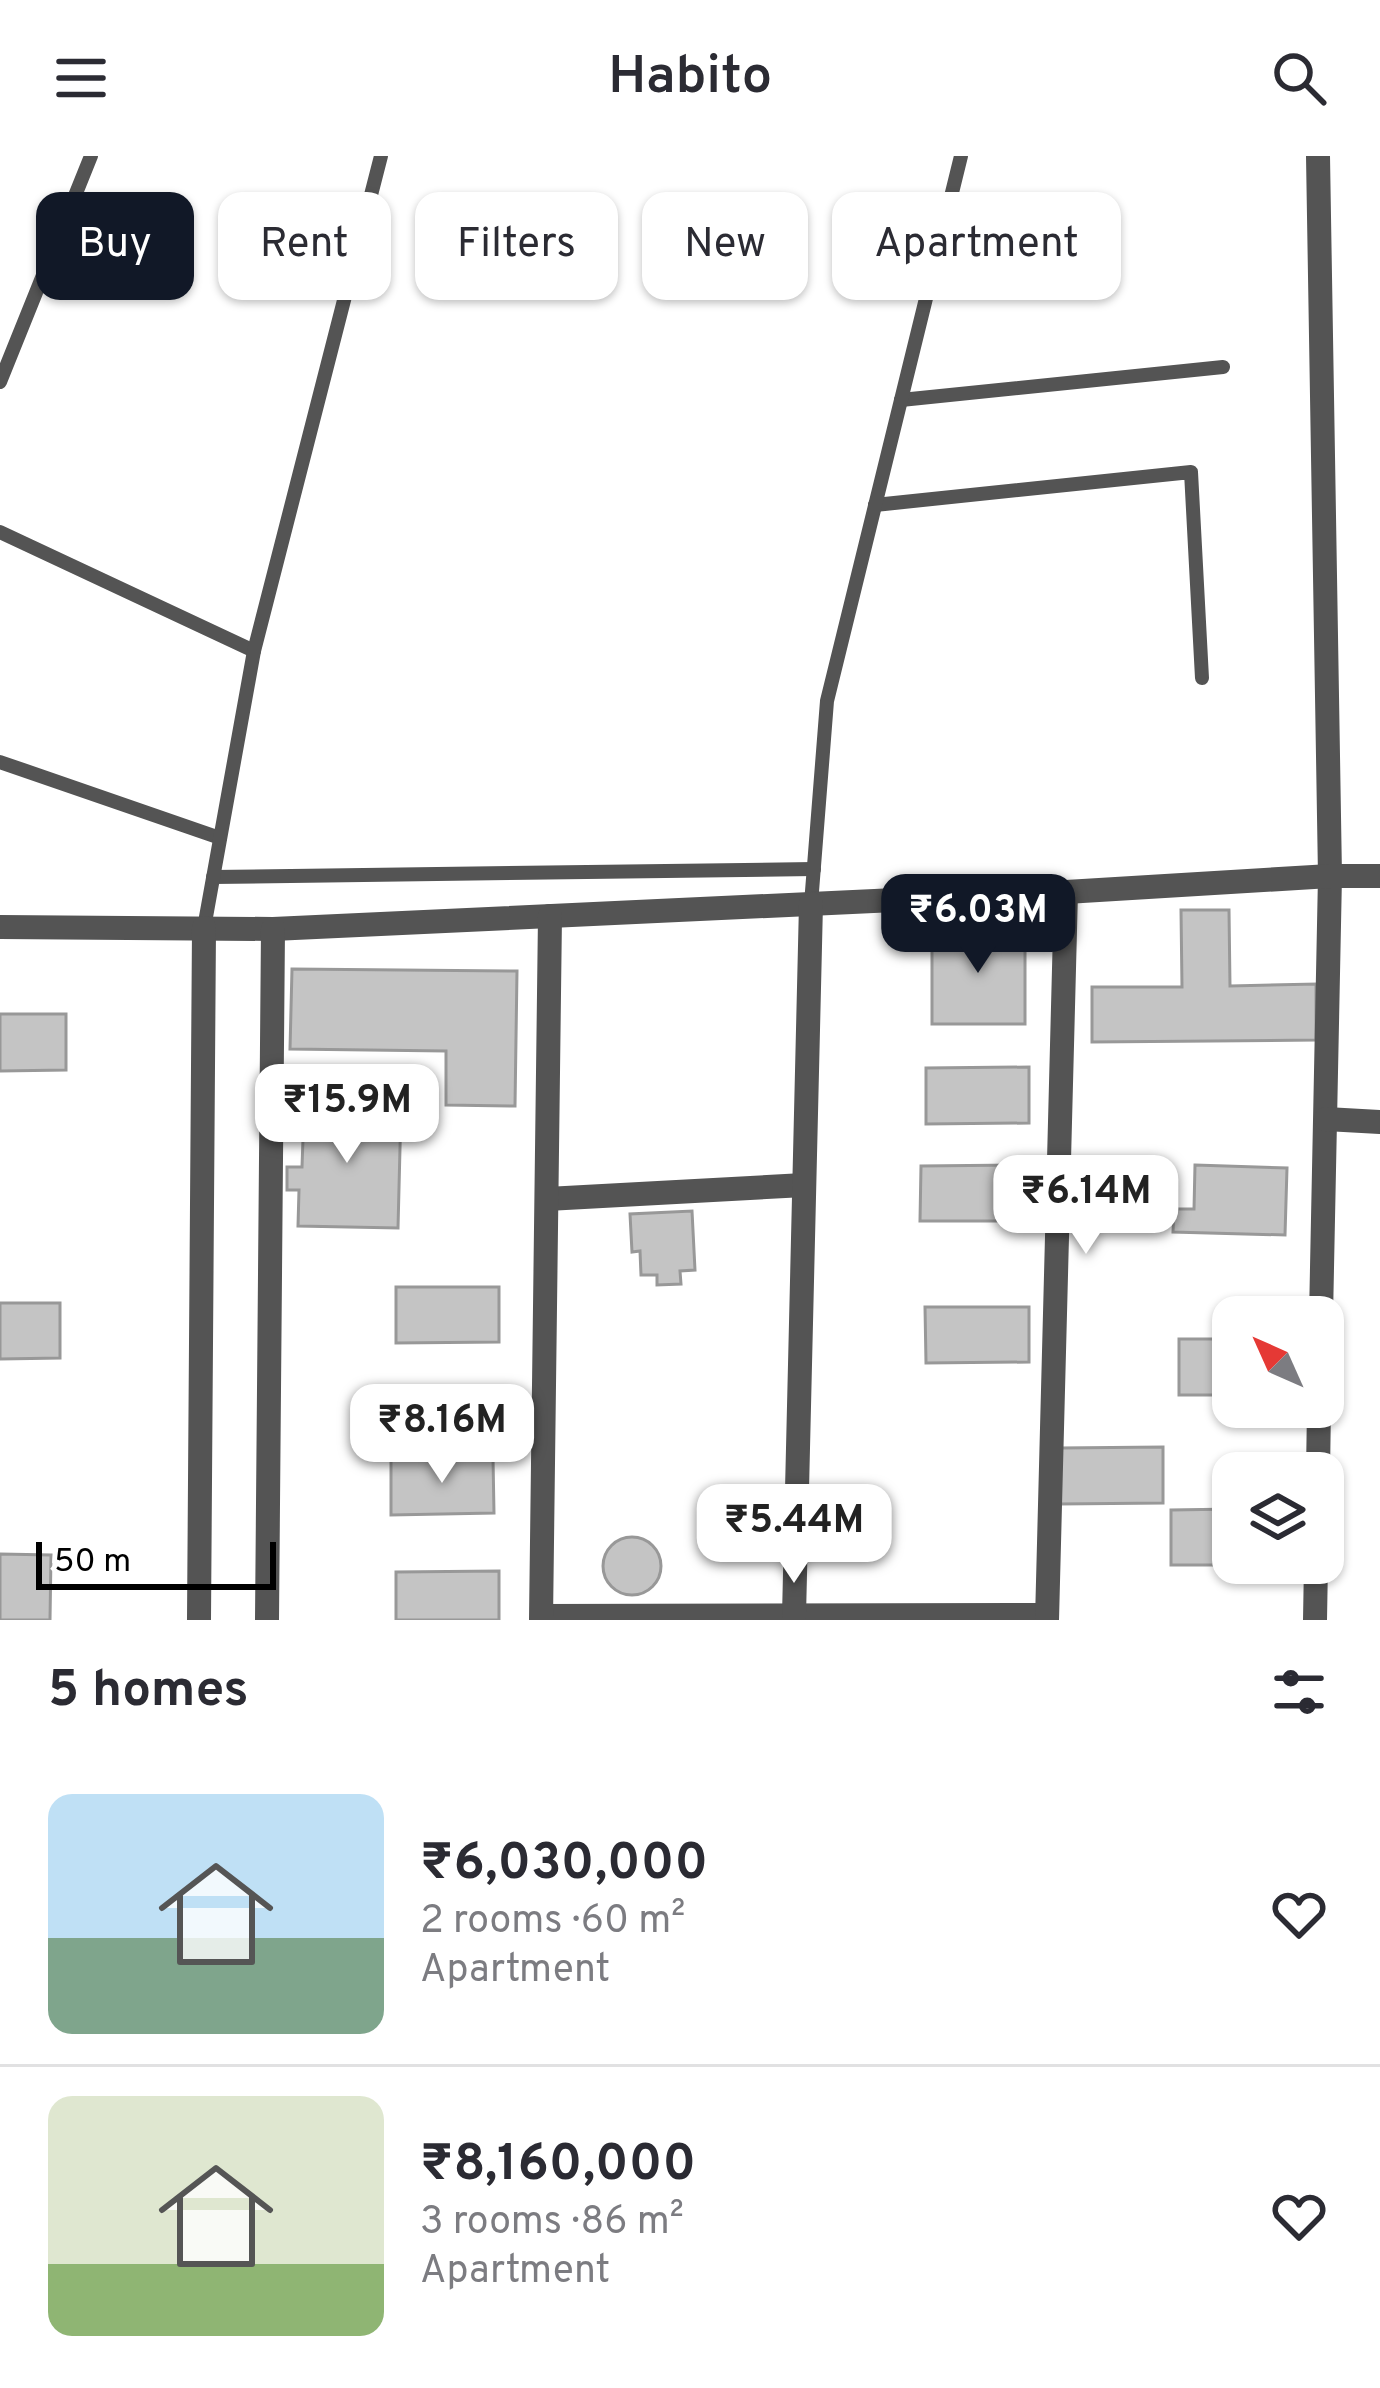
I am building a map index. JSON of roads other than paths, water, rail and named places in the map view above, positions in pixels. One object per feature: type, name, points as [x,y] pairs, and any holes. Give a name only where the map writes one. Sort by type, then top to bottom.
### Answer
[{"type":"street","points":[[1318,156],[1330,876],[1322,1296]]},
{"type":"street","points":[[0,927],[273,929],[1380,876]]},
{"type":"street","points":[[550,916],[542,1618],[1047,1618],[1066,892]]},
{"type":"street","points":[[794,1616],[811,904]]},
{"type":"street","points":[[199,1620],[204,928]]},
{"type":"street","points":[[267,1620],[273,929]]},
{"type":"street","points":[[1326,1119],[1380,1122]]},
{"type":"street","points":[[547,1199],[804,1185]]},
{"type":"street","points":[[1315,1620],[1316,1584]]},
{"type":"lane","points":[[0,382],[92,156]]},
{"type":"lane","points":[[204,928],[254,651],[381,156]]},
{"type":"lane","points":[[811,904],[827,700],[961,156]]},
{"type":"lane","points":[[901,400],[1223,368]]},
{"type":"lane","points":[[875,505],[1191,472],[1202,678]]},
{"type":"lane","points":[[0,532],[254,651]]},
{"type":"lane","points":[[0,762],[220,838]]},
{"type":"lane","points":[[213,877],[814,869]]}]
